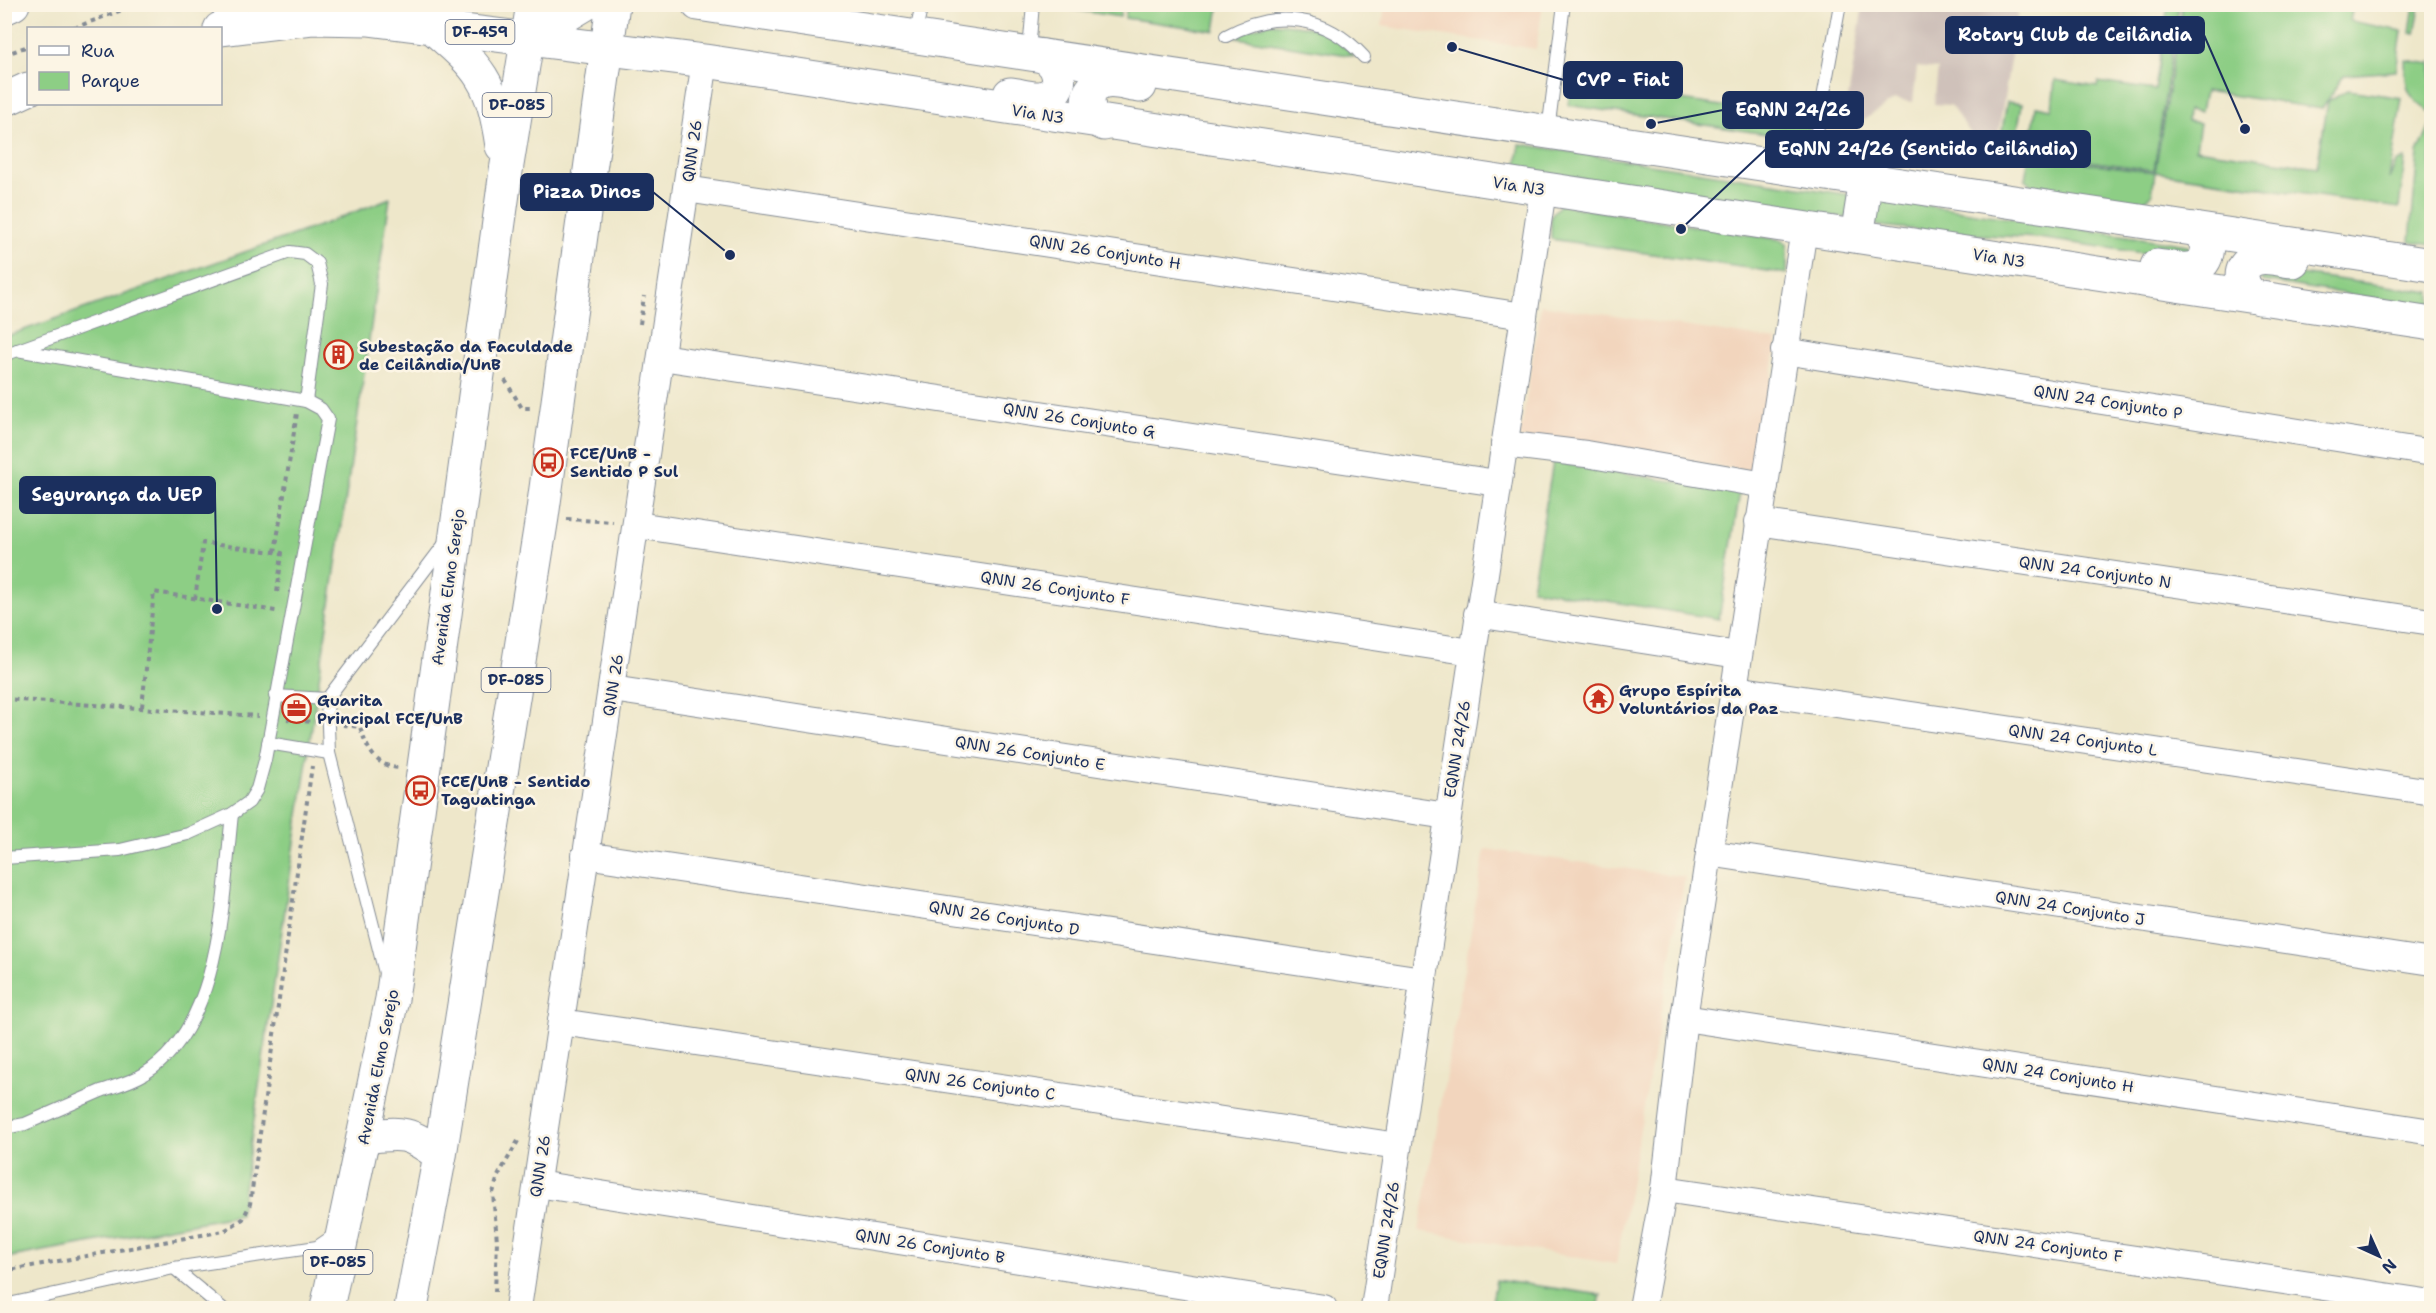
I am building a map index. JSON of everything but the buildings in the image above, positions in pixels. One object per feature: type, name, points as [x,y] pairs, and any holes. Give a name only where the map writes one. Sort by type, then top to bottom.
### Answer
[{"type":"main road","points":[[4,8],[13,4]]},
{"type":"main road","name":"Avenida Elmo Serejo","points":[[327,1308],[349,1216],[392,999],[506,171],[533,4]]},
{"type":"main road","points":[[528,38],[585,4]]},
{"type":"main road","name":"DF-085","points":[[411,1308],[440,1155],[561,388],[612,4]]},
{"type":"main road","points":[[698,4],[754,7],[915,36],[2432,265]]},
{"type":"main road","name":"DF-459","points":[[222,29],[312,18],[368,19],[528,38],[606,50]]},
{"type":"main road","points":[[431,26],[460,51],[484,78],[497,111],[506,171]]},
{"type":"main road","name":"Via N3","points":[[606,50],[705,61],[1104,124],[2432,324]]},
{"type":"main road","points":[[833,82],[909,78],[1043,98],[1055,90],[1059,77],[1055,64],[1036,54]]},
{"type":"main road","points":[[1104,124],[1092,117],[1087,104],[1092,90],[1105,82],[1251,103],[1359,103]]},
{"type":"main road","points":[[4,100],[27,89]]},
{"type":"main road","points":[[1857,236],[1866,180]]},
{"type":"main road","points":[[1946,250],[2043,249],[2192,270],[2204,262],[2208,247],[2201,233],[2194,229]]},
{"type":"main road","points":[[2259,298],[2247,291],[2242,279],[2245,266],[2262,257],[2405,275],[2432,275]]},
{"type":"main road","points":[[364,1137],[399,1133],[409,1135],[440,1155]]},
{"type":"street","name":"QNN 26","points":[[518,1308],[612,689],[627,524],[661,357],[705,61]]},
{"type":"street","name":"QNN 26 Conjunto H","points":[[686,189],[1524,316]]},
{"type":"street","name":"EQNN 24/26","points":[[1374,1308],[1543,190]]},
{"type":"street","points":[[1642,1308],[1664,1189],[1684,1018],[1804,229]]},
{"type":"street","name":"QNN 24 Conjunto P","points":[[1784,351],[2432,453]]},
{"type":"street","name":"QNN 26 Conjunto G","points":[[661,357],[1497,483]]},
{"type":"street","points":[[1504,444],[1586,454],[1765,486]]},
{"type":"street","name":"QNN 24 Conjunto N","points":[[1758,522],[2432,622]]},
{"type":"street","name":"QNN 26 Conjunto F","points":[[627,524],[1472,652]]},
{"type":"street","points":[[1478,615],[1738,655]]},
{"type":"street","name":"QNN 26 Conjunto E","points":[[612,689],[1447,816]]},
{"type":"street","name":"QNN 24 Conjunto L","points":[[1735,689],[2432,792]]},
{"type":"street","name":"QNN 24 Conjunto J","points":[[1709,853],[2432,962]]},
{"type":"street","name":"QNN 26 Conjunto D","points":[[585,855],[1423,980]]},
{"type":"street","name":"QNN 24 Conjunto H","points":[[1684,1018],[2432,1132]]},
{"type":"street","name":"QNN 26 Conjunto C","points":[[561,1022],[1398,1146]]},
{"type":"street","name":"QNN 26 Conjunto B","points":[[537,1184],[1324,1308]]},
{"type":"street","name":"QNN 24 Conjunto F","points":[[1664,1189],[2432,1303]]},
{"type":"lane","points":[[915,36],[922,4]]},
{"type":"lane","points":[[1034,4],[1036,54]]},
{"type":"lane","points":[[1548,131],[1564,4]]},
{"type":"lane","points":[[1810,171],[1840,4]]},
{"type":"lane","points":[[1226,36],[1262,21],[1300,20],[1336,33],[1364,57]]},
{"type":"lane","points":[[4,355],[290,252],[305,254],[317,263],[322,284],[302,404]]},
{"type":"lane","points":[[4,858],[120,850],[188,834],[232,814],[249,802],[257,789],[268,743],[328,419],[321,409],[302,404],[17,350]]},
{"type":"lane","points":[[392,999],[329,753],[327,699],[456,530]]},
{"type":"lane","points":[[275,696],[327,699]]},
{"type":"lane","points":[[268,743],[329,753]]},
{"type":"lane","points":[[4,1128],[25,1124],[144,1074],[176,1047],[195,1017],[208,976],[221,914],[232,814]]},
{"type":"lane","points":[[4,1305],[174,1268],[317,1247],[334,1236],[349,1216]]},
{"type":"lane","points":[[174,1268],[222,1308]]},
{"type":"path","points":[[77,27],[128,8],[158,4]]},
{"type":"path","points":[[4,55],[27,46]]},
{"type":"path","points":[[483,343],[522,408],[537,408],[561,388]]},
{"type":"path","points":[[275,552],[302,404]]},
{"type":"path","points":[[562,519],[627,524]]},
{"type":"path","points":[[195,599],[203,543],[282,553],[275,611]]},
{"type":"path","points":[[142,707],[154,592],[292,614]]},
{"type":"path","points":[[4,699],[272,717]]},
{"type":"path","points":[[327,723],[360,727],[368,750],[386,767],[409,769]]},
{"type":"path","points":[[4,1271],[224,1231],[243,1219],[250,1204],[314,751]]},
{"type":"shaded area","points":[[1385,4],[1543,5],[1536,49],[1382,26]]},
{"type":"shaded area","points":[[1863,5],[2019,5],[1996,148],[1980,146],[1950,105],[1934,104],[1938,69],[1917,67],[1913,102],[1895,99],[1856,125],[1844,124]]},
{"type":"shaded area","points":[[1541,305],[1777,340],[1757,472],[1520,438]]},
{"type":"shaded area","points":[[1485,849],[1685,877],[1616,1264],[1419,1231]]},
{"type":"green space","points":[[1062,4],[1121,5],[1120,17],[1062,8]]},
{"type":"green space","points":[[1127,4],[1219,5],[1215,31],[1125,18]]},
{"type":"green space","points":[[2182,4],[2353,5],[2350,21],[2402,31],[2396,71],[2344,75],[2322,109],[2205,91],[2201,112],[2188,110],[2187,121],[2200,123],[2196,149],[2317,167],[2328,101],[2348,90],[2402,98],[2389,179],[2396,163],[2405,159],[2399,208],[2155,172]]},
{"type":"green space","points":[[2168,5],[2179,5],[2154,170],[2030,153],[2036,106],[2052,109],[2055,80],[2097,87],[2098,82],[2155,90]]},
{"type":"green space","points":[[2414,5],[2420,5],[2415,34],[2410,33]]},
{"type":"green space","points":[[1269,23],[1316,29],[1334,39],[1354,56],[1237,38],[1246,31]]},
{"type":"green space","points":[[2405,60],[2431,64],[2431,112],[2417,102],[2409,91]]},
{"type":"green space","points":[[1571,84],[1811,119],[1807,140],[1568,105]]},
{"type":"green space","points":[[2007,102],[2022,104],[2014,150],[1999,148]]},
{"type":"green space","points":[[2431,123],[2431,244],[2410,241],[2418,153]]},
{"type":"green space","points":[[1520,144],[1851,195],[1847,218],[1516,169]]},
{"type":"green space","points":[[2029,155],[2155,172],[2152,194],[2143,203],[2035,189],[2025,179]]},
{"type":"green space","points":[[390,198],[240,1215],[5,1258],[4,337],[324,224]]},
{"type":"green space","points":[[1883,199],[2187,245],[2191,251],[2184,259],[2038,238],[1879,226],[1874,224],[1876,200]]},
{"type":"green space","points":[[1560,205],[1782,240],[1787,244],[1787,274],[1551,239],[1551,215]]},
{"type":"green space","points":[[2270,270],[2431,292],[2431,307],[2262,281],[2260,274]]},
{"type":"green space","points":[[1553,462],[1740,492],[1719,619],[1532,589]]},
{"type":"green space","points":[[1496,1280],[1601,1295],[1598,1308],[1491,1308]]},
{"type":"place","name":"CVP - Fiat","points":[[1452,47]]},
{"type":"place","name":"EQNN 24/26","points":[[1651,124]]},
{"type":"place","name":"Rotary Club de Ceilândia","points":[[2245,129]]},
{"type":"place","name":"EQNN 24/26 (Sentido Ceilândia)","points":[[1681,229]]},
{"type":"place","name":"Pizza Dinos","points":[[730,255]]},
{"type":"place","name":"Subestação da Faculdade de Ceilândia/UnB","points":[[338,355]]},
{"type":"place","name":"FCE/UnB - Sentido P Sul","points":[[549,462]]},
{"type":"place","name":"Segurança da UEP","points":[[217,609]]},
{"type":"place","name":"Grupo Espírita Voluntários da Paz","points":[[1598,699]]},
{"type":"place","name":"Guarita Principal FCE/UnB","points":[[296,709]]},
{"type":"place","name":"FCE/UnB - Sentido Taguatinga","points":[[420,790]]}]
